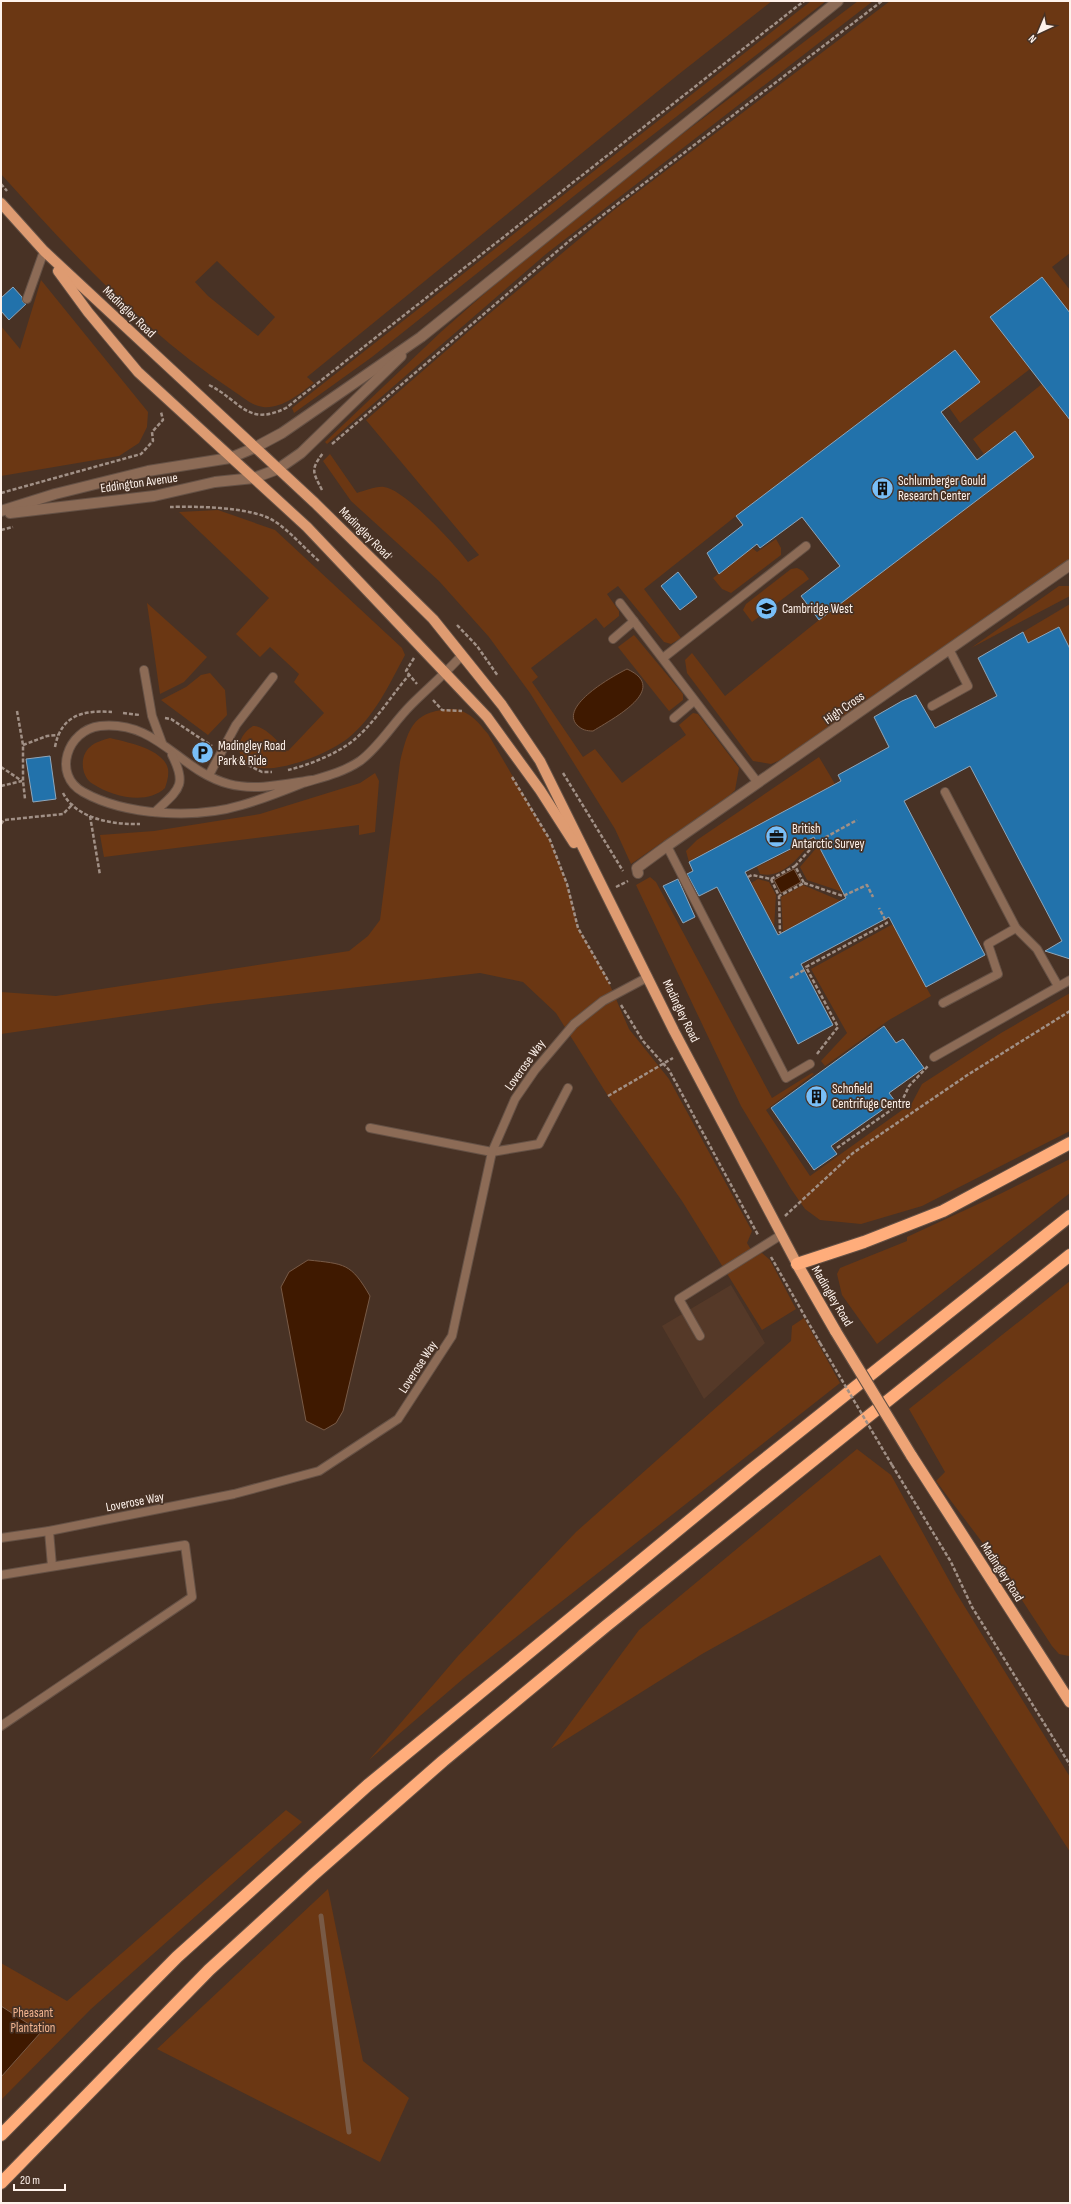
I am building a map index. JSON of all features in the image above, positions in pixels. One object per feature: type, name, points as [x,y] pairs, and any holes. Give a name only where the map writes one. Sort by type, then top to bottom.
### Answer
[{"type":"highway","points":[[797,1264],[864,1242],[943,1211],[1070,1143]]},
{"type":"highway","points":[[1,2135],[90,2043],[177,1957],[368,1785],[751,1470],[1070,1216]]},
{"type":"highway","points":[[1,2183],[210,1970],[313,1875],[408,1792],[606,1626],[1070,1255]]},
{"type":"highway","name":"Madingley Road","points":[[797,1264],[836,1332],[911,1455],[1070,1702]]},
{"type":"main road","name":"Madingley Road","points":[[1,203],[44,251],[278,469],[433,619],[502,705],[540,761],[685,1052],[797,1264]]},
{"type":"main road","name":"Madingley Road","points":[[44,251],[88,312],[138,372],[307,527],[447,673],[487,717],[536,784],[604,890]]},
{"type":"street","points":[[421,337],[838,1]]},
{"type":"street","name":"Eddington Avenue","points":[[1,512],[54,494],[148,471],[230,458],[254,448],[282,432],[421,337]]},
{"type":"street","name":"Eddington Avenue","points":[[1,512],[154,496],[215,482],[254,478],[278,469],[301,453],[421,337]]},
{"type":"street","name":"High Cross","points":[[638,873],[638,868],[666,846],[949,649],[1069,568]]},
{"type":"lane","points":[[28,299],[44,251]]},
{"type":"lane","points":[[664,658],[806,546]]},
{"type":"lane","points":[[620,603],[664,658],[694,701],[758,783]]},
{"type":"lane","points":[[613,639],[634,621]]},
{"type":"lane","points":[[932,706],[968,686],[949,649]]},
{"type":"lane","points":[[312,780],[242,805],[209,812],[155,812],[122,809],[82,792],[72,784],[66,771],[66,759],[71,743],[83,731],[98,726],[119,725],[136,729],[160,741],[181,760],[228,784],[258,787],[312,780],[335,775],[359,762],[372,750],[410,706],[447,673],[462,654]]},
{"type":"lane","points":[[144,670],[152,716],[160,741],[172,754],[181,778],[178,788],[155,812]]},
{"type":"lane","points":[[209,775],[236,725],[274,677]]},
{"type":"lane","points":[[674,718],[694,701]]},
{"type":"lane","points":[[945,792],[1016,928],[1037,949],[1058,986]]},
{"type":"lane","points":[[666,846],[786,1078],[810,1064]]},
{"type":"lane","points":[[943,1003],[998,974],[988,944],[1016,928]]},
{"type":"lane","name":"Loverose Way","points":[[1,1538],[49,1531],[234,1494],[319,1471],[398,1419],[452,1336],[492,1152],[515,1099],[535,1070],[574,1024],[604,1001],[648,977]]},
{"type":"lane","points":[[934,1057],[1070,980]]},
{"type":"lane","points":[[370,1128],[492,1152],[539,1144],[568,1088]]},
{"type":"lane","points":[[700,1336],[679,1299],[781,1234]]},
{"type":"lane","points":[[49,1531],[52,1566]]},
{"type":"lane","points":[[1,1575],[185,1545],[192,1597],[1,1726]]},
{"type":"path","points":[[223,392],[247,412],[257,416],[277,413],[286,408],[804,1]]},
{"type":"path","points":[[330,446],[569,241],[882,1]]},
{"type":"path","points":[[1,493],[141,454],[154,441]]},
{"type":"path","points":[[324,451],[314,465],[313,474],[324,493]]},
{"type":"path","points":[[185,507],[216,508],[252,514],[274,520],[323,565]]},
{"type":"path","points":[[380,546],[397,562]]},
{"type":"path","points":[[412,652],[414,659],[406,672],[442,710],[466,712]]},
{"type":"path","points":[[283,771],[318,760],[354,740],[372,723],[409,675]]},
{"type":"path","points":[[17,711],[23,745],[23,781],[25,799]]},
{"type":"path","points":[[55,748],[58,735],[71,718],[79,713],[99,711],[152,716],[171,719],[203,742],[222,751],[241,763],[262,772],[276,772]]},
{"type":"path","points":[[23,745],[47,736],[58,735]]},
{"type":"path","points":[[1,767],[23,781]]},
{"type":"path","points":[[509,772],[550,840],[567,884],[578,928],[643,1041],[669,1070],[764,1245],[820,1343],[951,1562],[972,1607],[1070,1765]]},
{"type":"path","points":[[1,786],[23,781]]},
{"type":"path","points":[[60,788],[65,797],[73,804],[104,822],[142,824]]},
{"type":"path","points":[[1,824],[4,820],[63,814],[73,804]]},
{"type":"path","points":[[90,815],[100,875]]},
{"type":"path","points":[[748,877],[752,875],[771,879],[795,866],[817,842],[857,820]]},
{"type":"path","points":[[795,866],[804,883],[843,896],[867,885],[873,897]]},
{"type":"path","points":[[604,890],[638,873]]},
{"type":"path","points":[[771,879],[779,896],[780,933]]},
{"type":"path","points":[[779,896],[804,883]]},
{"type":"path","points":[[790,978],[806,970],[806,967],[886,922],[879,908]]},
{"type":"path","points":[[806,970],[838,1027],[810,1064]]},
{"type":"path","points":[[776,1225],[853,1153],[969,1074],[1070,1011]]},
{"type":"path","points":[[608,1096],[663,1063],[685,1052]]},
{"type":"path","points":[[837,1148],[901,1103],[909,1086],[926,1071],[934,1057]]},
{"type":"shaded area","points":[[627,669],[639,677],[643,685],[641,694],[634,703],[613,719],[593,731],[585,730],[579,727],[573,717],[575,709],[581,701],[600,685]]},
{"type":"shaded area","points":[[794,869],[801,882],[781,893],[774,880]]},
{"type":"shaded area","points":[[308,1260],[339,1264],[346,1267],[358,1277],[370,1296],[343,1411],[336,1423],[324,1430],[306,1421],[281,1287],[289,1272]]},
{"type":"shaded area","points":[[731,1285],[765,1343],[704,1399],[662,1326]]},
{"type":"shaded area","points":[[1,2006],[41,2032],[1,2077]]},
{"type":"green space","points":[[1,1],[772,1],[679,74],[307,377],[314,383],[290,400],[277,406],[263,407],[250,402],[169,343],[110,290],[1,174]],"holes":[[[217,261],[275,317],[258,336],[208,296],[195,282]]]},
{"type":"green space","points":[[811,1],[826,1],[584,188],[372,357],[294,413],[292,408]]},
{"type":"green space","points":[[858,1],[873,1],[546,254],[327,444],[325,442],[442,331],[566,222]]},
{"type":"green space","points":[[890,1],[1070,1],[1070,253],[1052,267],[1070,290],[1070,313],[1042,277],[991,317],[1030,369],[960,423],[948,406],[979,382],[954,350],[736,516],[644,589],[681,638],[671,644],[664,642],[618,586],[607,594],[619,611],[619,616],[604,628],[596,618],[531,668],[538,677],[532,682],[583,757],[595,749],[622,783],[686,735],[679,725],[693,713],[698,714],[739,768],[735,790],[730,795],[631,864],[615,829],[530,693],[489,637],[439,581],[351,501],[323,461],[330,454],[357,493],[384,487],[393,490],[404,497],[453,543],[468,562],[479,555],[366,420],[477,324],[614,210]]},
{"type":"green space","points":[[41,280],[148,412],[147,427],[139,443],[119,456],[1,476],[1,326],[20,349]]},
{"type":"green space","points":[[1042,384],[1070,420],[1070,559],[785,758],[771,764],[753,761],[687,673],[685,660],[692,653],[725,696],[819,620],[1034,457],[1015,431],[984,454],[973,439]]},
{"type":"green space","points":[[218,510],[275,530],[402,648],[405,655],[380,700],[357,731],[329,750],[294,764],[271,768],[252,766],[246,762],[239,751],[239,744],[242,738],[246,731],[253,726],[263,729],[288,751],[324,713],[294,682],[299,674],[270,647],[260,657],[236,634],[269,598],[179,512]]},
{"type":"green space","points":[[776,539],[781,548],[781,555],[731,593],[722,589],[713,578],[752,548],[757,552]]},
{"type":"green space","points":[[797,568],[803,571],[809,579],[752,622],[743,610],[746,604],[791,569]]},
{"type":"green space","points":[[1059,586],[1070,586],[1070,596],[971,648]]},
{"type":"green space","points":[[147,603],[207,657],[184,682],[160,694]]},
{"type":"green space","points":[[1070,604],[1070,649],[1059,627],[1028,643],[1023,632]]},
{"type":"green space","points":[[634,635],[683,694],[683,700],[669,711],[618,647]]},
{"type":"green space","points":[[210,673],[225,690],[227,715],[208,735],[161,700],[186,687],[201,675]]},
{"type":"green space","points":[[456,709],[470,716],[488,734],[550,840],[567,884],[578,928],[606,976],[629,1029],[669,1079],[752,1231],[747,1243],[753,1253],[762,1253],[770,1260],[796,1309],[762,1330],[682,1201],[608,1096],[556,1013],[523,982],[480,973],[210,1004],[1,1034],[1,992],[56,996],[349,951],[368,936],[380,920],[400,762],[407,738],[411,729],[422,716],[431,712]]},
{"type":"green space","points":[[110,738],[134,744],[160,756],[168,769],[165,788],[158,793],[140,798],[120,795],[101,789],[89,781],[84,772],[83,766],[86,751],[99,741]]},
{"type":"green space","points":[[819,757],[835,784],[689,862],[686,851],[697,840]]},
{"type":"green space","points":[[375,773],[379,781],[375,832],[359,835],[359,825],[104,857],[100,835],[154,831],[260,814],[360,783]]},
{"type":"green space","points":[[815,837],[792,864],[785,869],[769,875],[760,874],[757,867]]},
{"type":"green space","points":[[818,846],[843,892],[807,880],[800,867]]},
{"type":"green space","points":[[650,877],[656,882],[772,1098],[812,1073],[814,1074],[766,1110],[810,1176],[912,1103],[922,1084],[1001,1033],[1070,993],[1070,1131],[922,1206],[861,1224],[820,1220],[805,1209],[791,1189],[741,1106],[636,885]]},
{"type":"green space","points":[[758,879],[769,882],[776,895],[774,928],[751,883]]},
{"type":"green space","points":[[803,885],[841,901],[783,932],[781,897]]},
{"type":"green space","points":[[893,924],[931,996],[889,1020],[825,1066],[821,1061],[847,1033],[811,969]]},
{"type":"green space","points":[[1070,1159],[1070,1193],[877,1344],[842,1295],[837,1274],[840,1268],[907,1241],[907,1237],[1002,1193]]},
{"type":"green space","points":[[1070,1281],[1069,1656],[1059,1654],[1052,1646],[997,1562],[936,1481],[945,1472],[909,1409]]},
{"type":"green space","points":[[804,1318],[840,1383],[464,1678],[369,1760],[458,1656],[576,1532],[791,1341],[792,1326]]},
{"type":"green space","points":[[857,1449],[891,1475],[955,1591],[1070,1777],[1070,1852],[880,1555],[702,1654],[551,1749],[639,1630]]},
{"type":"green space","name":"Pheasant Plantation","points":[[286,1810],[302,1822],[91,2009],[1,2100],[1,1963],[67,2001]]},
{"type":"green space","points":[[328,1889],[363,2061],[409,2098],[380,2162],[157,2049]]},
{"type":"building","points":[[1042,277],[1070,313],[1070,420],[990,317]]},
{"type":"building","points":[[13,287],[26,304],[9,320],[1,311],[1,298]]},
{"type":"building","name":"Schlumberger Gould Research Center","points":[[955,350],[980,382],[941,412],[977,460],[1015,431],[1034,457],[819,620],[801,596],[840,566],[802,517],[760,548],[757,544],[719,574],[707,553],[743,525],[736,516]]},
{"type":"building","points":[[678,572],[697,597],[680,610],[661,586]]},
{"type":"building","name":"British Antarctic Survey","points":[[1059,627],[1070,649],[1070,959],[1045,951],[1062,941],[970,766],[904,801],[985,955],[926,987],[889,917],[801,964],[833,1025],[798,1044],[717,887],[699,896],[687,874],[693,871],[689,862],[841,781],[838,775],[889,747],[874,717],[902,701],[916,695],[935,728],[997,696],[978,658],[1023,632],[1028,643]],"holes":[[[814,837],[846,898],[778,935],[745,872]]]},
{"type":"building","points":[[50,756],[56,799],[33,802],[26,759]]},
{"type":"building","points":[[678,879],[695,917],[683,923],[663,886]]},
{"type":"building","name":"Schofield Centrifuge Centre","points":[[884,1026],[896,1043],[903,1039],[924,1068],[889,1093],[895,1101],[831,1146],[837,1154],[814,1170],[771,1108]]},
{"type":"waterway","points":[[321,1916],[349,2132]]},
{"type":"place","name":"Schlumberger Gould Research Center","points":[[883,488]]},
{"type":"place","name":"Cambridge West","points":[[767,609]]},
{"type":"place","name":"Madingley Road Park & Ride","points":[[202,753]]},
{"type":"place","name":"British Antarctic Survey","points":[[777,836]]},
{"type":"place","name":"Schofield Centrifuge Centre","points":[[816,1096]]}]
